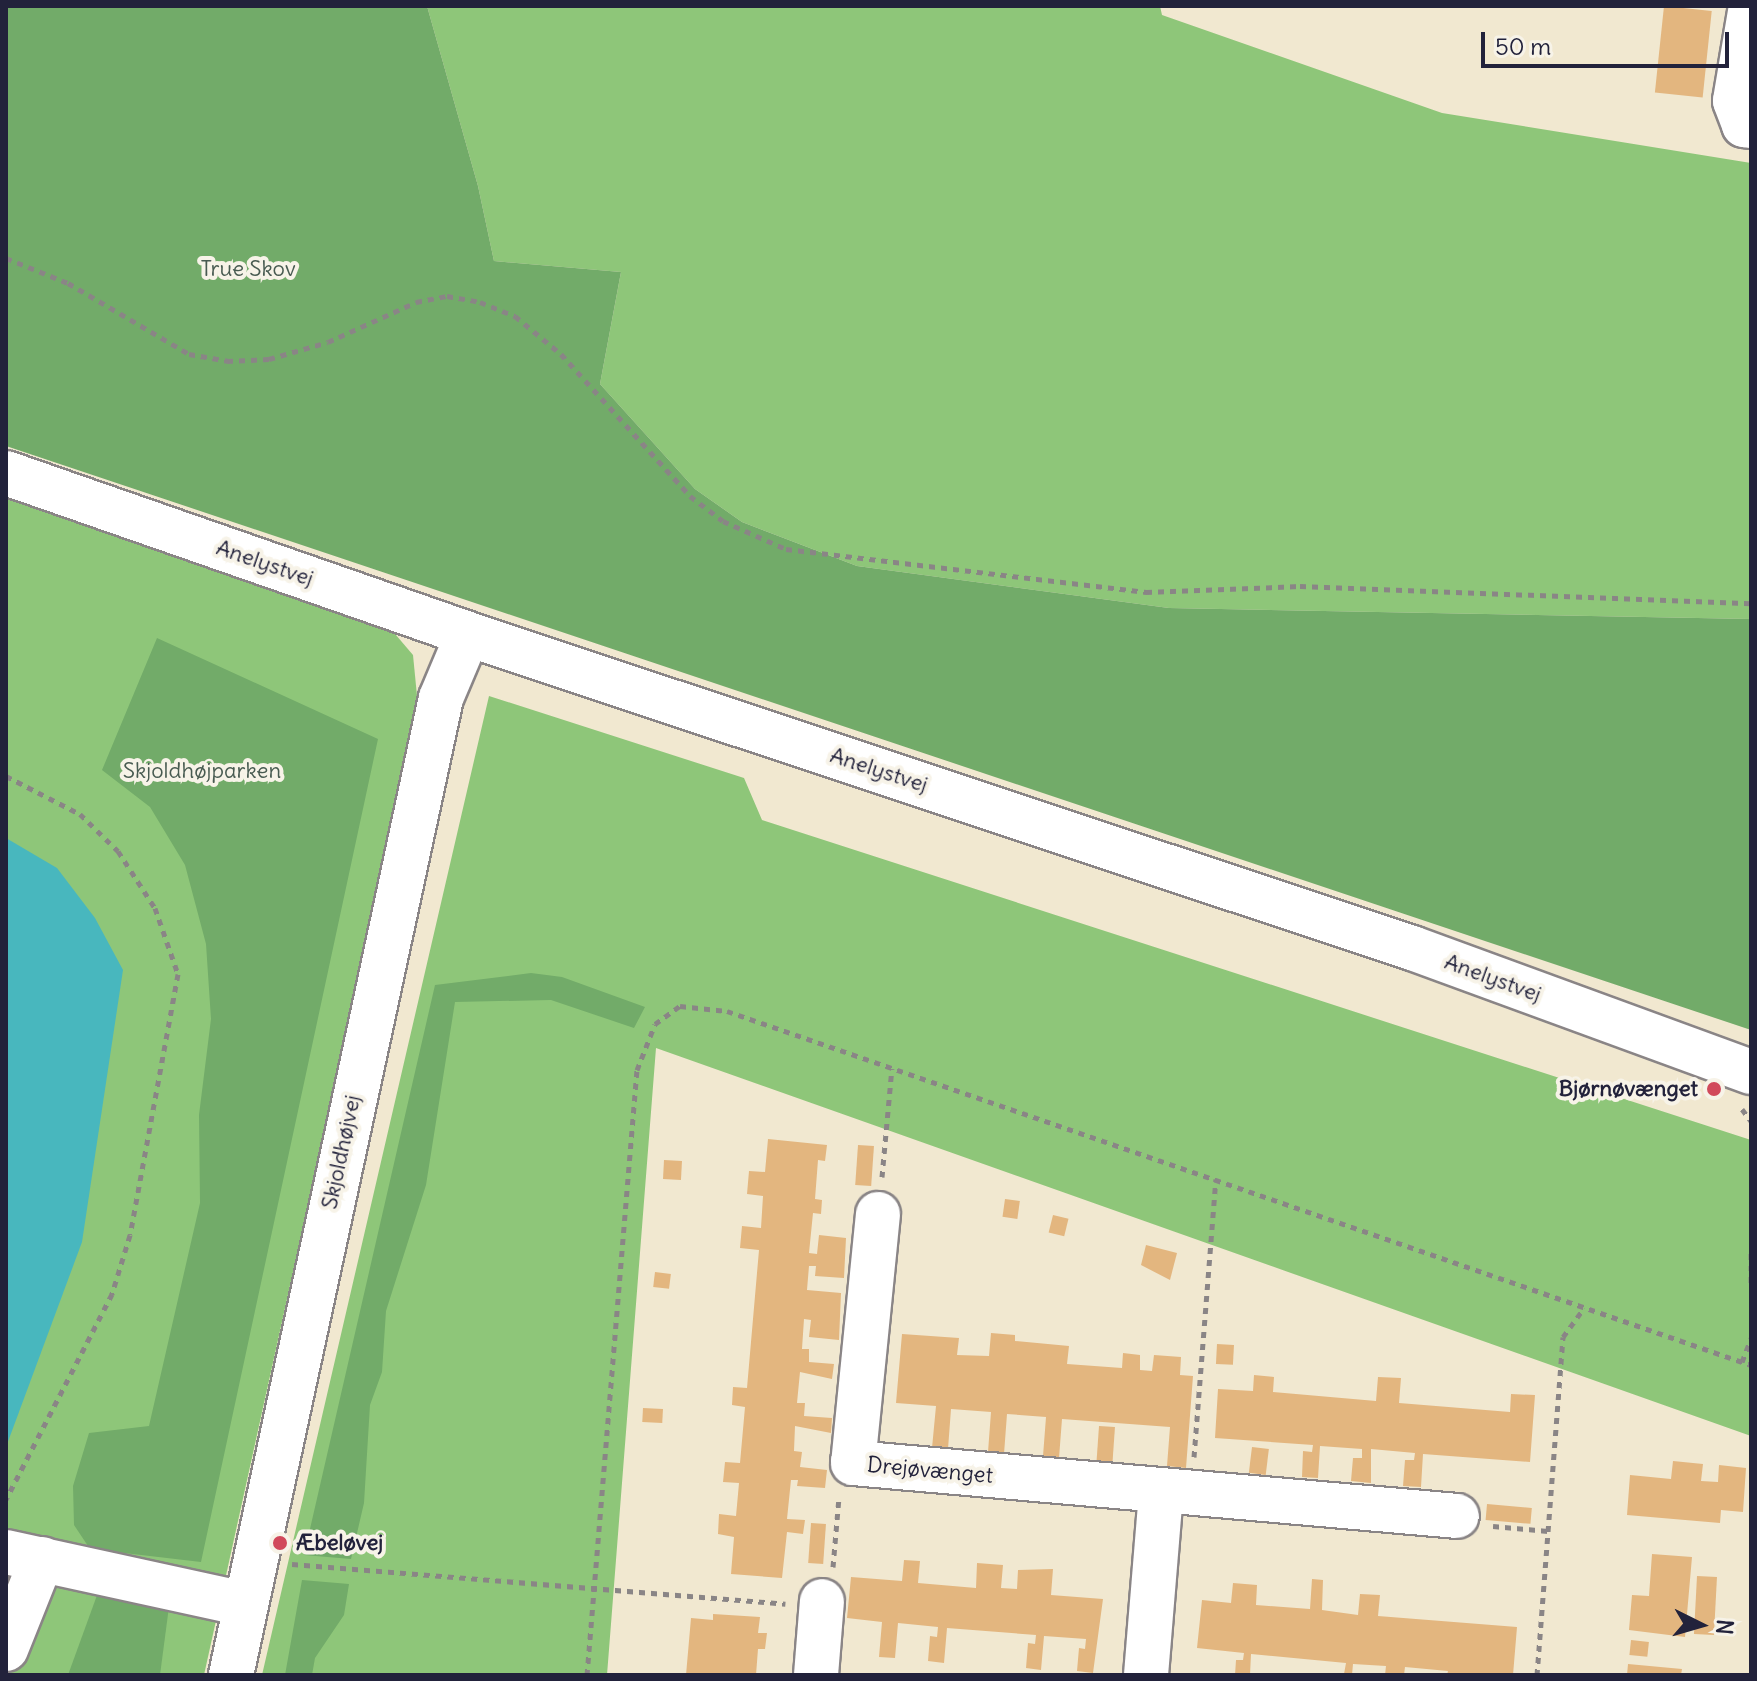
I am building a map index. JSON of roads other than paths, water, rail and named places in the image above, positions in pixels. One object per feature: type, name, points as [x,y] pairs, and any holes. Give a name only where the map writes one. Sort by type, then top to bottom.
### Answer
[{"type":"street","points":[[1751,6],[1735,101],[1744,125],[1751,126]]},
{"type":"street","name":"Anelystvej","points":[[6,473],[468,634],[1412,948],[1751,1072]]},
{"type":"street","name":"Skjoldhøjvej","points":[[231,1675],[252,1560],[441,698],[468,634]]},
{"type":"street","name":"Drejøvænget","points":[[878,1214],[853,1463],[1457,1516]]},
{"type":"street","points":[[1146,1675],[1176,1492]]},
{"type":"street","points":[[6,1649],[24,1555],[244,1604]]},
{"type":"street","points":[[816,1675],[822,1604]]},
{"type":"water","points":[[6,838],[57,868],[95,918],[123,970],[82,1242],[6,1447]]},
{"type":"place","name":"Bjørnøvænget","points":[[1714,1089]]},
{"type":"place","name":"Æbeløvej","points":[[280,1543]]},
{"type":"park label","name":"True Skov","points":[[248,269]]},
{"type":"park label","name":"Skjoldhøjparken","points":[[202,771]]}]
